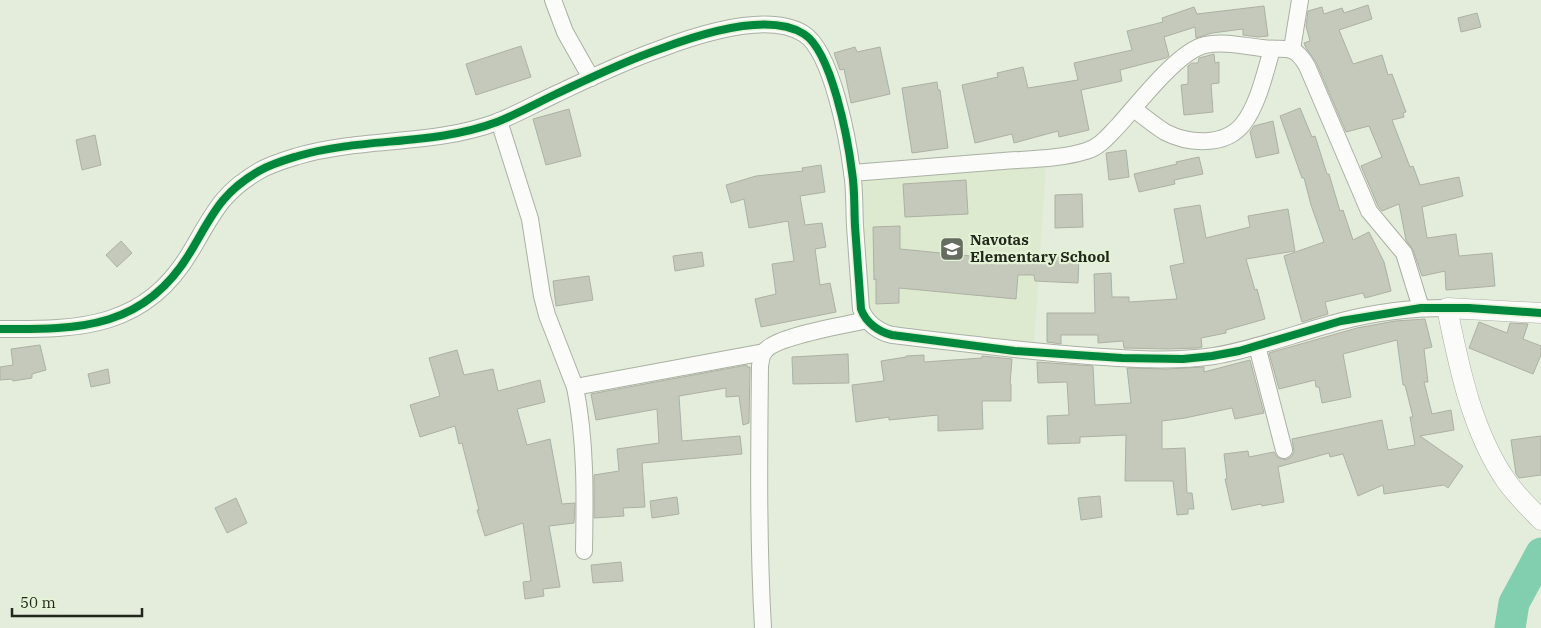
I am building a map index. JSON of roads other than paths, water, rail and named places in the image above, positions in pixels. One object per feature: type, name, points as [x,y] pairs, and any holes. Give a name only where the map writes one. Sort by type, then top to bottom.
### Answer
[{"type":"street","points":[[553,0],[565,32],[592,78]]},
{"type":"street","points":[[1292,50],[1300,0]]},
{"type":"street","points":[[0,329],[35,330],[89,325],[124,315],[151,300],[174,277],[220,202],[236,186],[262,169],[315,151],[346,145],[452,135],[499,121],[659,49],[706,34],[750,25],[788,27],[806,35],[818,49],[826,67],[843,125],[852,173],[861,309],[867,320],[882,333],[1015,351],[1112,358],[1183,358],[1212,356],[1257,346],[1341,321],[1421,308],[1541,313]]},
{"type":"street","points":[[852,173],[1027,159],[1086,151],[1097,147],[1173,65],[1189,51],[1206,44],[1292,50],[1301,57],[1307,66],[1369,211],[1404,253],[1421,308]]},
{"type":"street","points":[[1134,109],[1166,132],[1190,141],[1204,142],[1223,139],[1243,125],[1261,85],[1272,49]]},
{"type":"street","points":[[499,121],[530,219],[544,306],[575,387],[583,445],[584,550]]},
{"type":"street","points":[[1447,308],[1465,389],[1494,460],[1508,484],[1540,518]]},
{"type":"street","points":[[575,387],[764,352],[780,341],[867,320]]},
{"type":"street","points":[[1257,346],[1284,450]]},
{"type":"street","points":[[763,628],[761,592],[760,366],[764,352]]},
{"type":"waterway","points":[[1510,628],[1514,603],[1541,553]]},
{"type":"place","name":"Navotas Elementary School","points":[[952,249]]}]
